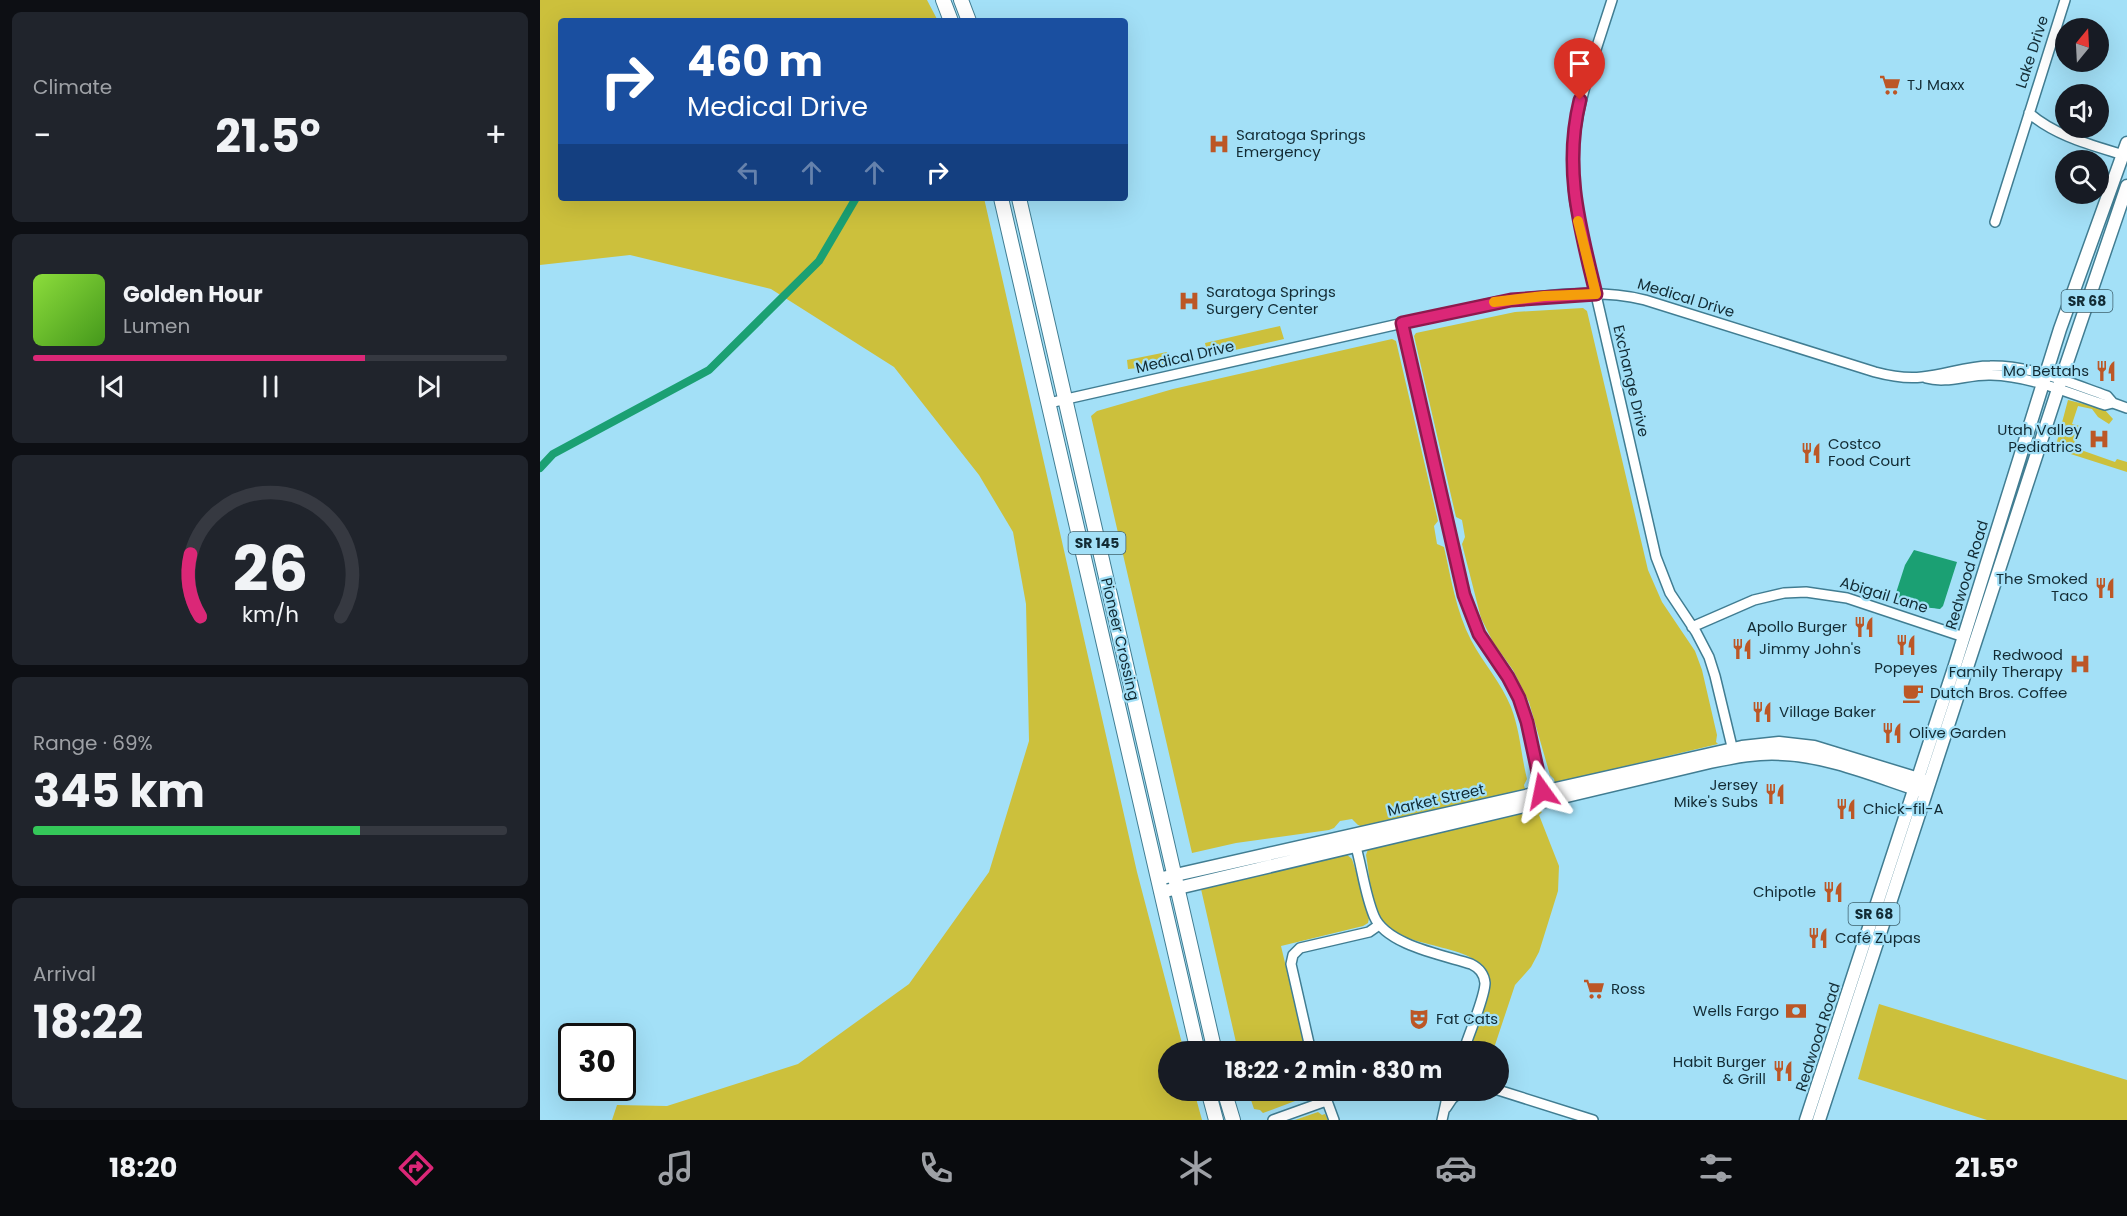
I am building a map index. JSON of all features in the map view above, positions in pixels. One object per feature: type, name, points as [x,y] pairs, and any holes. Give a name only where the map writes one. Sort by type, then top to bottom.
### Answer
[{"type":"highway","points":[[943,0],[950,18]]},
{"type":"highway","points":[[961,0],[968,18]]},
{"type":"highway","name":"Pioneer Crossing","points":[[1002,201],[1195,1041]]},
{"type":"highway","name":"Pioneer Crossing","points":[[1020,201],[1212,1041]]},
{"type":"highway","points":[[1211,1101],[1216,1120]]},
{"type":"highway","points":[[1229,1101],[1236,1118]]},
{"type":"main road","name":"Redwood Road","points":[[1819,1120],[2044,380],[2064,318],[2126,151]]},
{"type":"main road","name":"Redwood Road","points":[[1806,1120],[2127,186]]},
{"type":"main road","name":"Market Street","points":[[1160,886],[1779,743],[1814,747],[1922,786]]},
{"type":"street","name":"Exchange Drive","points":[[1612,0],[1580,100],[1572,147],[1575,203],[1656,557],[1670,593],[1701,640],[1712,665],[1733,753]]},
{"type":"street","name":"Lake Drive","points":[[1995,222],[2065,0]]},
{"type":"street","points":[[2029,113],[2044,126],[2062,135],[2126,151]]},
{"type":"street","name":"Medical Drive","points":[[1049,403],[1511,300],[1596,294],[1622,295],[1645,300],[1875,372],[1939,380],[1969,375],[1990,375],[2044,380],[2107,396],[2113,403],[2127,408]]},
{"type":"street","points":[[1402,323],[1464,595],[1479,634],[1508,677],[1519,698],[1527,722],[1544,796]]},
{"type":"street","name":"Abigail Lane","points":[[1692,627],[1754,600],[1774,595],[1806,592],[1840,596],[1964,637]]},
{"type":"street","points":[[1355,840],[1373,914],[1379,925],[1397,940],[1471,964],[1481,972],[1484,988],[1467,1041]]},
{"type":"street","points":[[1308,1041],[1291,964],[1293,955],[1300,948],[1369,932],[1379,925]]},
{"type":"street","points":[[1509,1093],[1593,1120]]},
{"type":"street","points":[[1273,1120],[1326,1101],[1334,1120]]},
{"type":"street","points":[[1444,1115],[1451,1101]]},
{"type":"shaded area","points":[[540,0],[927,0],[936,18],[558,18],[558,201],[985,201],[1137,872],[1181,1041],[1158,1041],[1158,1101],[1197,1101],[1202,1120],[612,1120],[617,1105],[667,1106],[798,1064],[909,984],[989,872],[1029,741],[1026,604],[1013,532],[979,475],[894,367],[771,289],[630,255],[540,265]]},
{"type":"shaded area","points":[[1583,308],[1587,311],[1648,570],[1662,602],[1695,651],[1702,670],[1718,744],[1555,783],[1550,775],[1529,702],[1513,670],[1493,642],[1481,618],[1462,544],[1465,537],[1462,520],[1456,517],[1414,336],[1416,333],[1515,312]]},
{"type":"shaded area","points":[[1280,326],[1284,339],[1208,356],[1205,343]]},
{"type":"shaded area","points":[[1392,339],[1396,341],[1438,521],[1434,526],[1437,544],[1444,547],[1461,618],[1511,707],[1527,779],[1525,789],[1363,827],[1352,819],[1340,821],[1329,830],[1236,843],[1192,853],[1091,416],[1097,411],[1173,389]]},
{"type":"shaded area","points":[[1167,352],[1169,365],[1128,369],[1127,360]]},
{"type":"shaded area","points":[[2068,400],[2104,409],[2113,419],[2109,424],[2098,417],[2092,409],[2078,406],[2072,424],[2080,426],[2072,449],[2115,462],[2117,459],[2127,462],[2127,472],[2055,449]]},
{"type":"shaded area","points":[[1914,550],[1957,562],[1943,606],[1940,609],[1910,604],[1895,596],[1905,565]]},
{"type":"shaded area","points":[[1536,808],[1542,812],[1539,815],[1559,866],[1558,891],[1539,952],[1531,967],[1515,985],[1496,1041],[1471,1041],[1489,980],[1484,968],[1474,959],[1459,953],[1408,938],[1393,931],[1383,922],[1373,899],[1366,855],[1368,849]]},
{"type":"shaded area","points":[[1345,853],[1352,859],[1363,893],[1369,918],[1368,923],[1281,946],[1304,1041],[1236,1041],[1201,889]]},
{"type":"shaded area","points":[[1879,1004],[2127,1080],[2127,1120],[1987,1120],[1858,1079]]},
{"type":"shaded area","points":[[1251,1101],[1295,1101],[1263,1113],[1254,1109]]},
{"type":"shaded area","points":[[1318,1112],[1325,1114],[1328,1120],[1295,1120]]},
{"type":"waterway","points":[[540,468],[553,454],[709,370],[819,261],[854,201]]},
{"type":"slow traffic","points":[[1494,302],[1544,296],[1596,294],[1578,221]]},
{"type":"place","name":"TJ Maxx","points":[[1890,85]]},
{"type":"place","name":"Saratoga Springs Emergency","points":[[1219,144]]},
{"type":"place","name":"Saratoga Springs Surgery Center","points":[[1189,301]]},
{"type":"place","name":"Mo' Bettahs","points":[[2106,371]]},
{"type":"place","name":"Utah Valley Pediatrics","points":[[2099,439]]},
{"type":"place","name":"Costco Food Court","points":[[1811,453]]},
{"type":"place","name":"The Smoked Taco","points":[[2105,588]]},
{"type":"place","name":"Apollo Burger","points":[[1864,627]]},
{"type":"place","name":"Popeyes","points":[[1906,645]]},
{"type":"place","name":"Jimmy John's","points":[[1742,649]]},
{"type":"place","name":"Redwood Family Therapy","points":[[2080,664]]},
{"type":"place","name":"Dutch Bros. Coffee","points":[[1913,693]]},
{"type":"place","name":"Village Baker","points":[[1762,712]]},
{"type":"place","name":"Olive Garden","points":[[1892,733]]},
{"type":"place","name":"Jersey Mike's Subs","points":[[1775,794]]},
{"type":"place","name":"Chick-fil-A","points":[[1846,809]]},
{"type":"place","name":"Chipotle","points":[[1833,892]]},
{"type":"place","name":"Café Zupas","points":[[1818,938]]},
{"type":"place","name":"Ross","points":[[1594,989]]},
{"type":"place","name":"Wells Fargo","points":[[1796,1011]]},
{"type":"place","name":"Fat Cats","points":[[1419,1019]]},
{"type":"place","name":"Habit Burger & Grill","points":[[1783,1071]]},
{"type":"route","points":[[1542,791],[1527,722],[1519,698],[1508,677],[1479,634],[1464,595],[1402,323],[1496,302],[1544,296],[1596,294],[1573,189],[1572,147],[1580,100]]}]
